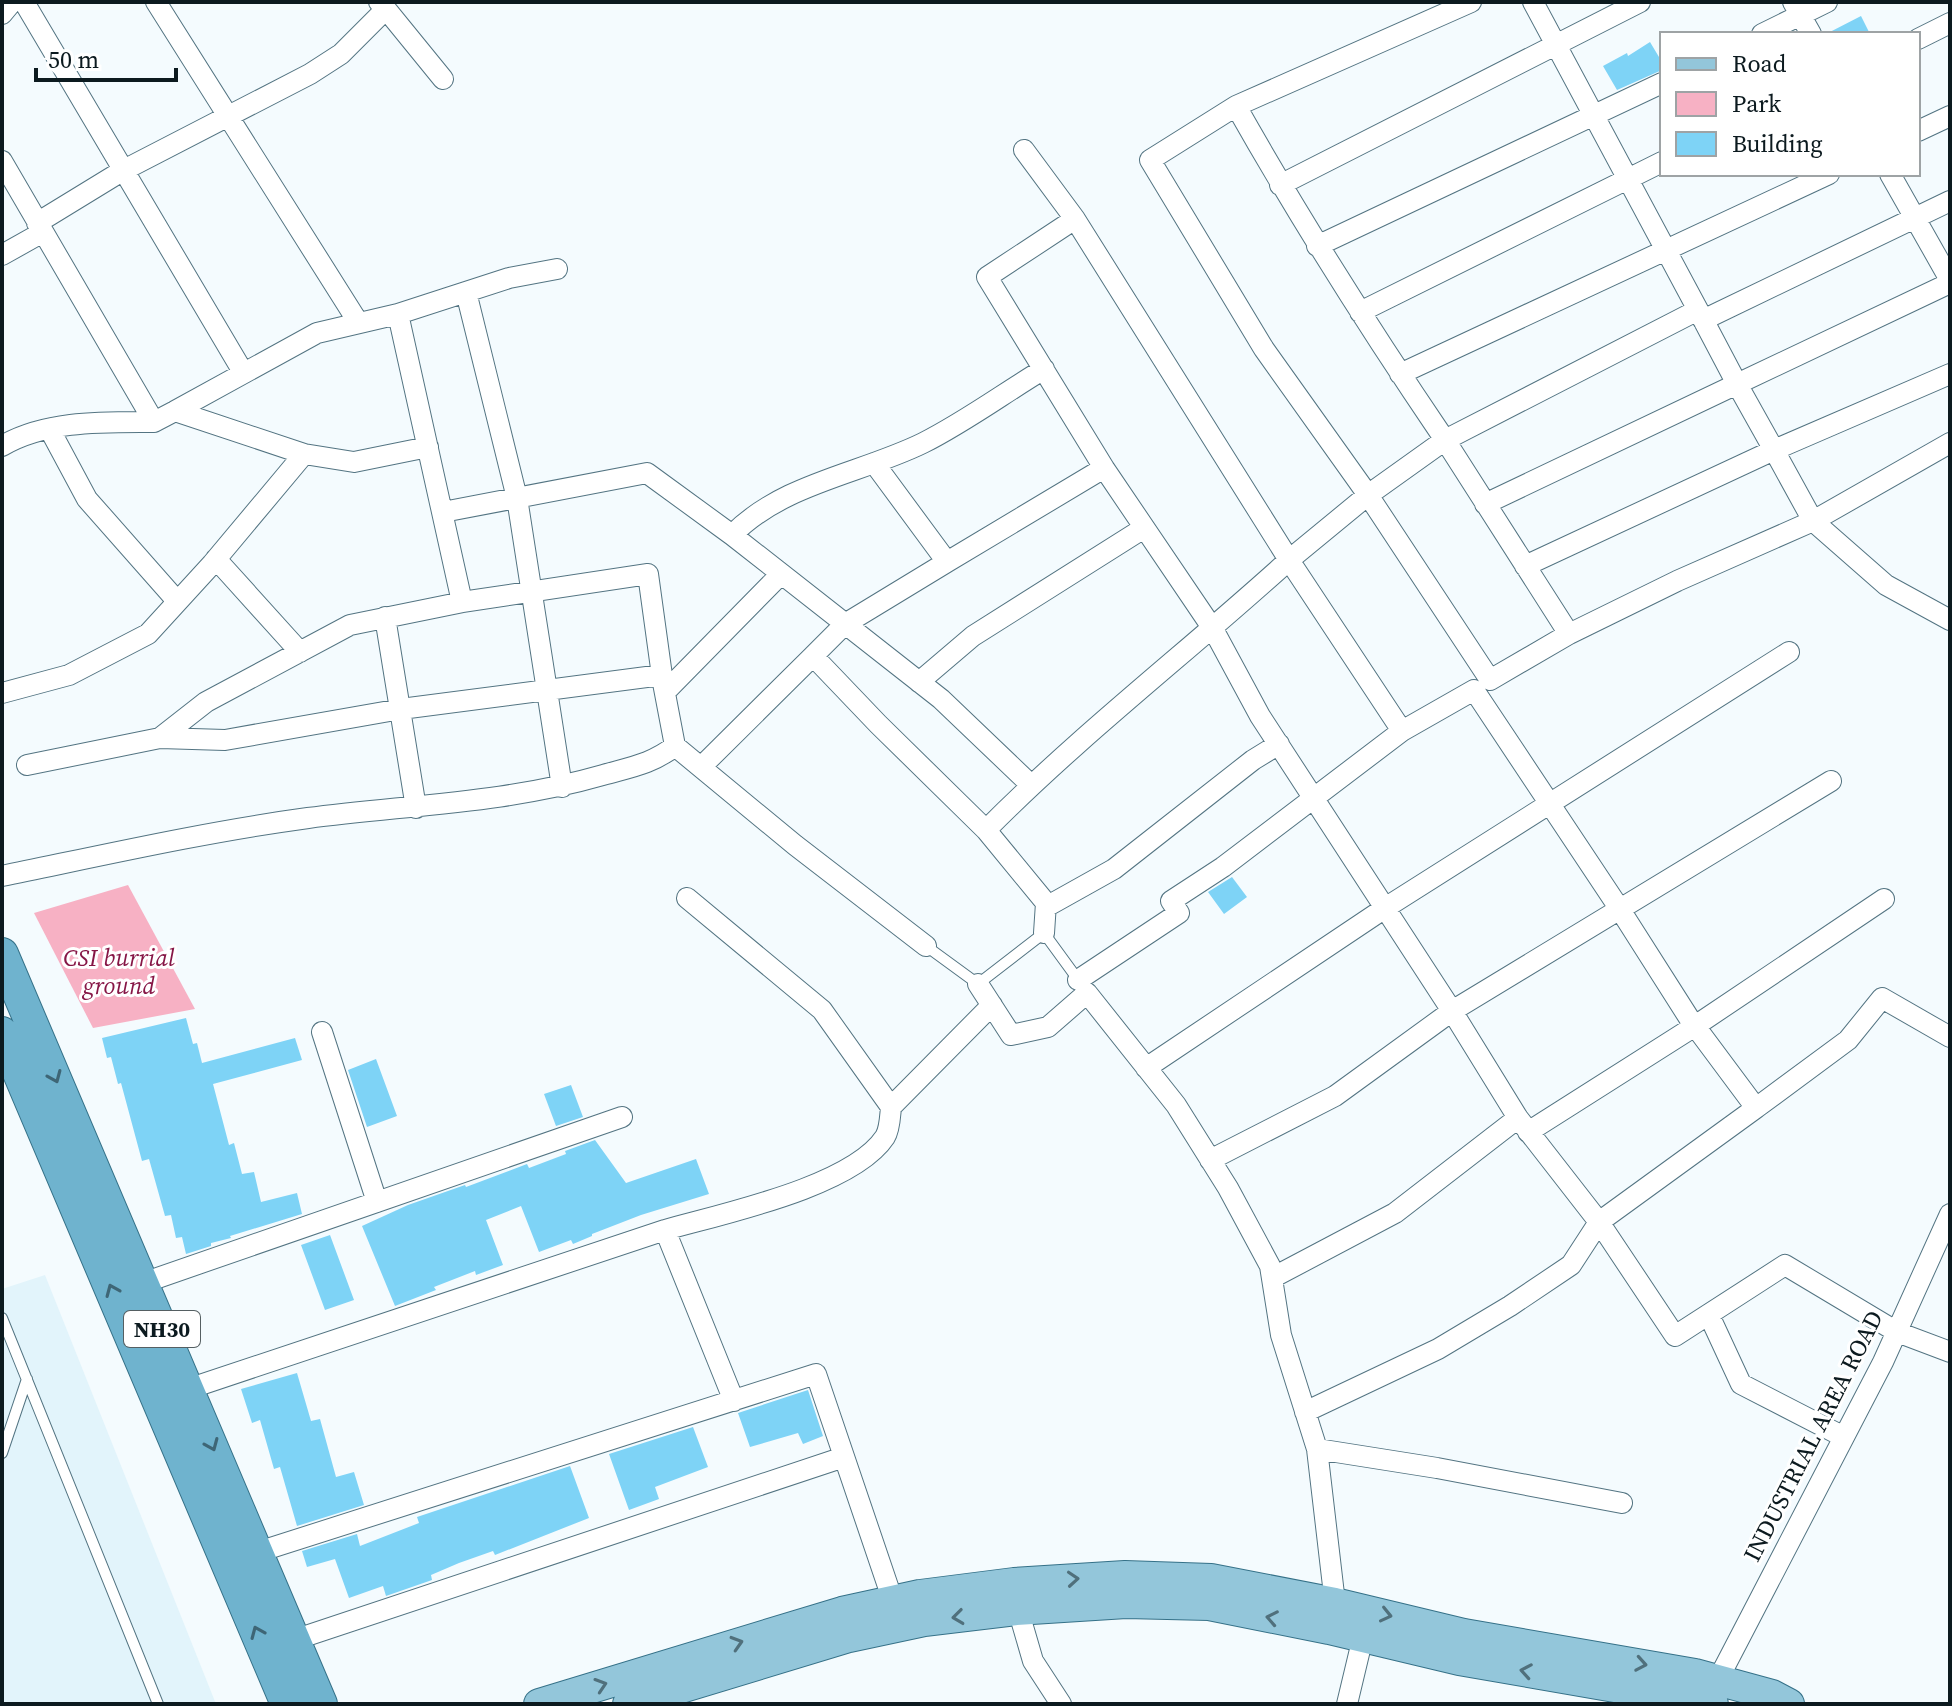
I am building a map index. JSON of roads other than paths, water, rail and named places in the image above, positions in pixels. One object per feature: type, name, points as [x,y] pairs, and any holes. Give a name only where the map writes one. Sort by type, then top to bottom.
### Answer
[{"type":"highway","name":"NH30","points":[[2,954],[13,1045],[287,1704]]},
{"type":"highway","name":"NH30","points":[[13,1045],[143,1283],[321,1704]]},
{"type":"main road","points":[[628,1704],[842,1612],[893,1601],[1125,1589],[1210,1592],[1332,1616],[1464,1634],[1713,1695]]},
{"type":"main road","points":[[539,1704],[669,1687],[849,1637],[1015,1597]]},
{"type":"main road","points":[[1332,1616],[1363,1637],[1459,1660],[1713,1695],[1772,1695],[1789,1704]]},
{"type":"street","points":[[2,14],[12,2]]},
{"type":"street","points":[[24,2],[243,372]]},
{"type":"street","points":[[156,2],[358,322]]},
{"type":"street","points":[[1471,2],[1236,106],[1150,160],[1264,349],[1368,495],[1549,803],[1695,1026],[1756,1108]]},
{"type":"street","points":[[1533,2],[1813,521],[1886,585],[1950,620]]},
{"type":"street","points":[[1280,185],[1640,2]]},
{"type":"street","points":[[1765,32],[1797,9],[1827,2]]},
{"type":"street","points":[[2,255],[122,171],[310,74],[341,54],[383,6],[443,79]]},
{"type":"street","points":[[1797,9],[1810,32]]},
{"type":"street","points":[[1920,38],[1950,23]]},
{"type":"street","points":[[1317,246],[1660,84]]},
{"type":"street","points":[[1236,106],[1317,246],[1569,634]]},
{"type":"street","points":[[1920,130],[1950,116]]},
{"type":"street","points":[[1024,150],[1075,219],[1289,560],[1402,731]]},
{"type":"street","points":[[2,161],[154,422]]},
{"type":"street","points":[[1360,312],[1660,163]]},
{"type":"street","points":[[1400,374],[1825,176]]},
{"type":"street","points":[[1485,504],[1950,282],[1891,176]]},
{"type":"street","points":[[986,830],[1031,785],[1289,560],[1368,495],[1445,440],[1701,315],[1950,201]]},
{"type":"street","points":[[1075,219],[987,277],[1104,468],[1213,629],[1260,716],[1523,1125],[1599,1222],[1675,1336],[1785,1265],[1897,1332],[1950,1352]]},
{"type":"street","points":[[2,446],[21,435],[95,422],[154,422],[317,333],[398,314],[509,278],[557,269]]},
{"type":"street","points":[[466,292],[517,498],[562,787]]},
{"type":"street","points":[[398,314],[463,602]]},
{"type":"street","points":[[732,535],[750,517],[800,489],[924,442],[1044,369]]},
{"type":"street","points":[[1525,566],[1774,450],[1950,374]]},
{"type":"street","points":[[175,411],[304,454],[354,462],[428,447]]},
{"type":"street","points":[[50,430],[87,499],[177,601]]},
{"type":"street","points":[[978,984],[1011,1035],[1048,1027],[1083,986],[1179,913],[1171,901],[1223,867],[1402,731],[1569,634],[1677,581],[1813,521],[1950,443]]},
{"type":"street","points":[[2,693],[69,675],[148,634],[304,454]]},
{"type":"street","points":[[874,463],[947,562]]},
{"type":"street","points":[[701,767],[845,624],[1104,468]]},
{"type":"street","points":[[443,512],[647,473],[732,535],[941,699],[1031,785]]},
{"type":"street","points":[[919,682],[973,636],[1144,528]]},
{"type":"street","points":[[216,559],[300,652]]},
{"type":"street","points":[[160,738],[206,702],[350,625],[463,602],[648,574],[675,746],[795,845],[926,946]]},
{"type":"street","points":[[27,765],[160,738],[225,740],[401,709],[549,689],[663,683],[781,574]]},
{"type":"street","points":[[385,617],[416,808]]},
{"type":"street","points":[[1146,1068],[1385,908],[1789,652]]},
{"type":"street","points":[[813,656],[986,830],[1046,903],[1044,933]]},
{"type":"street","points":[[1046,907],[1114,869],[1253,760],[1279,744]]},
{"type":"street","points":[[2,876],[183,838],[309,818],[416,808],[562,787],[657,760],[675,746]]},
{"type":"street","points":[[1210,1160],[1335,1096],[1452,1011],[1831,781]]},
{"type":"street","points":[[687,898],[822,1010],[891,1107]]},
{"type":"street","points":[[1272,1278],[1395,1213],[1523,1125],[1695,1026],[1884,899]]},
{"type":"street","points":[[1083,986],[1176,1105],[1270,1266],[1281,1335],[1317,1449],[1332,1616]]},
{"type":"street","points":[[1305,1412],[1438,1349],[1571,1265],[1599,1222],[1848,1040],[1882,998],[1950,1037]]},
{"type":"street","points":[[188,1389],[665,1230],[802,1191],[867,1156],[886,1135],[891,1107],[992,1005]]},
{"type":"street","points":[[322,1032],[377,1202]]},
{"type":"street","points":[[143,1283],[622,1117]]},
{"type":"street","name":"INDUSTRIAL AREA ROAD","points":[[1713,1695],[1897,1332],[1950,1214]]},
{"type":"street","points":[[665,1230],[734,1401]]},
{"type":"street","points":[[1709,1315],[1741,1384],[1844,1437]]},
{"type":"street","points":[[258,1552],[816,1374],[893,1601]]},
{"type":"street","points":[[1317,1449],[1622,1503]]},
{"type":"street","points":[[294,1640],[844,1457]]},
{"type":"street","points":[[1015,1597],[1033,1661],[1061,1704]]},
{"type":"street","points":[[1347,1704],[1363,1637]]},
{"type":"lane","points":[[926,946],[978,984],[1044,933],[1083,986]]},
{"type":"lane","points":[[2,1318],[158,1704]]},
{"type":"lane","points":[[2,1453],[27,1379]]},
{"type":"park label","name":"CSI burrial ground","points":[[119,971]]}]
